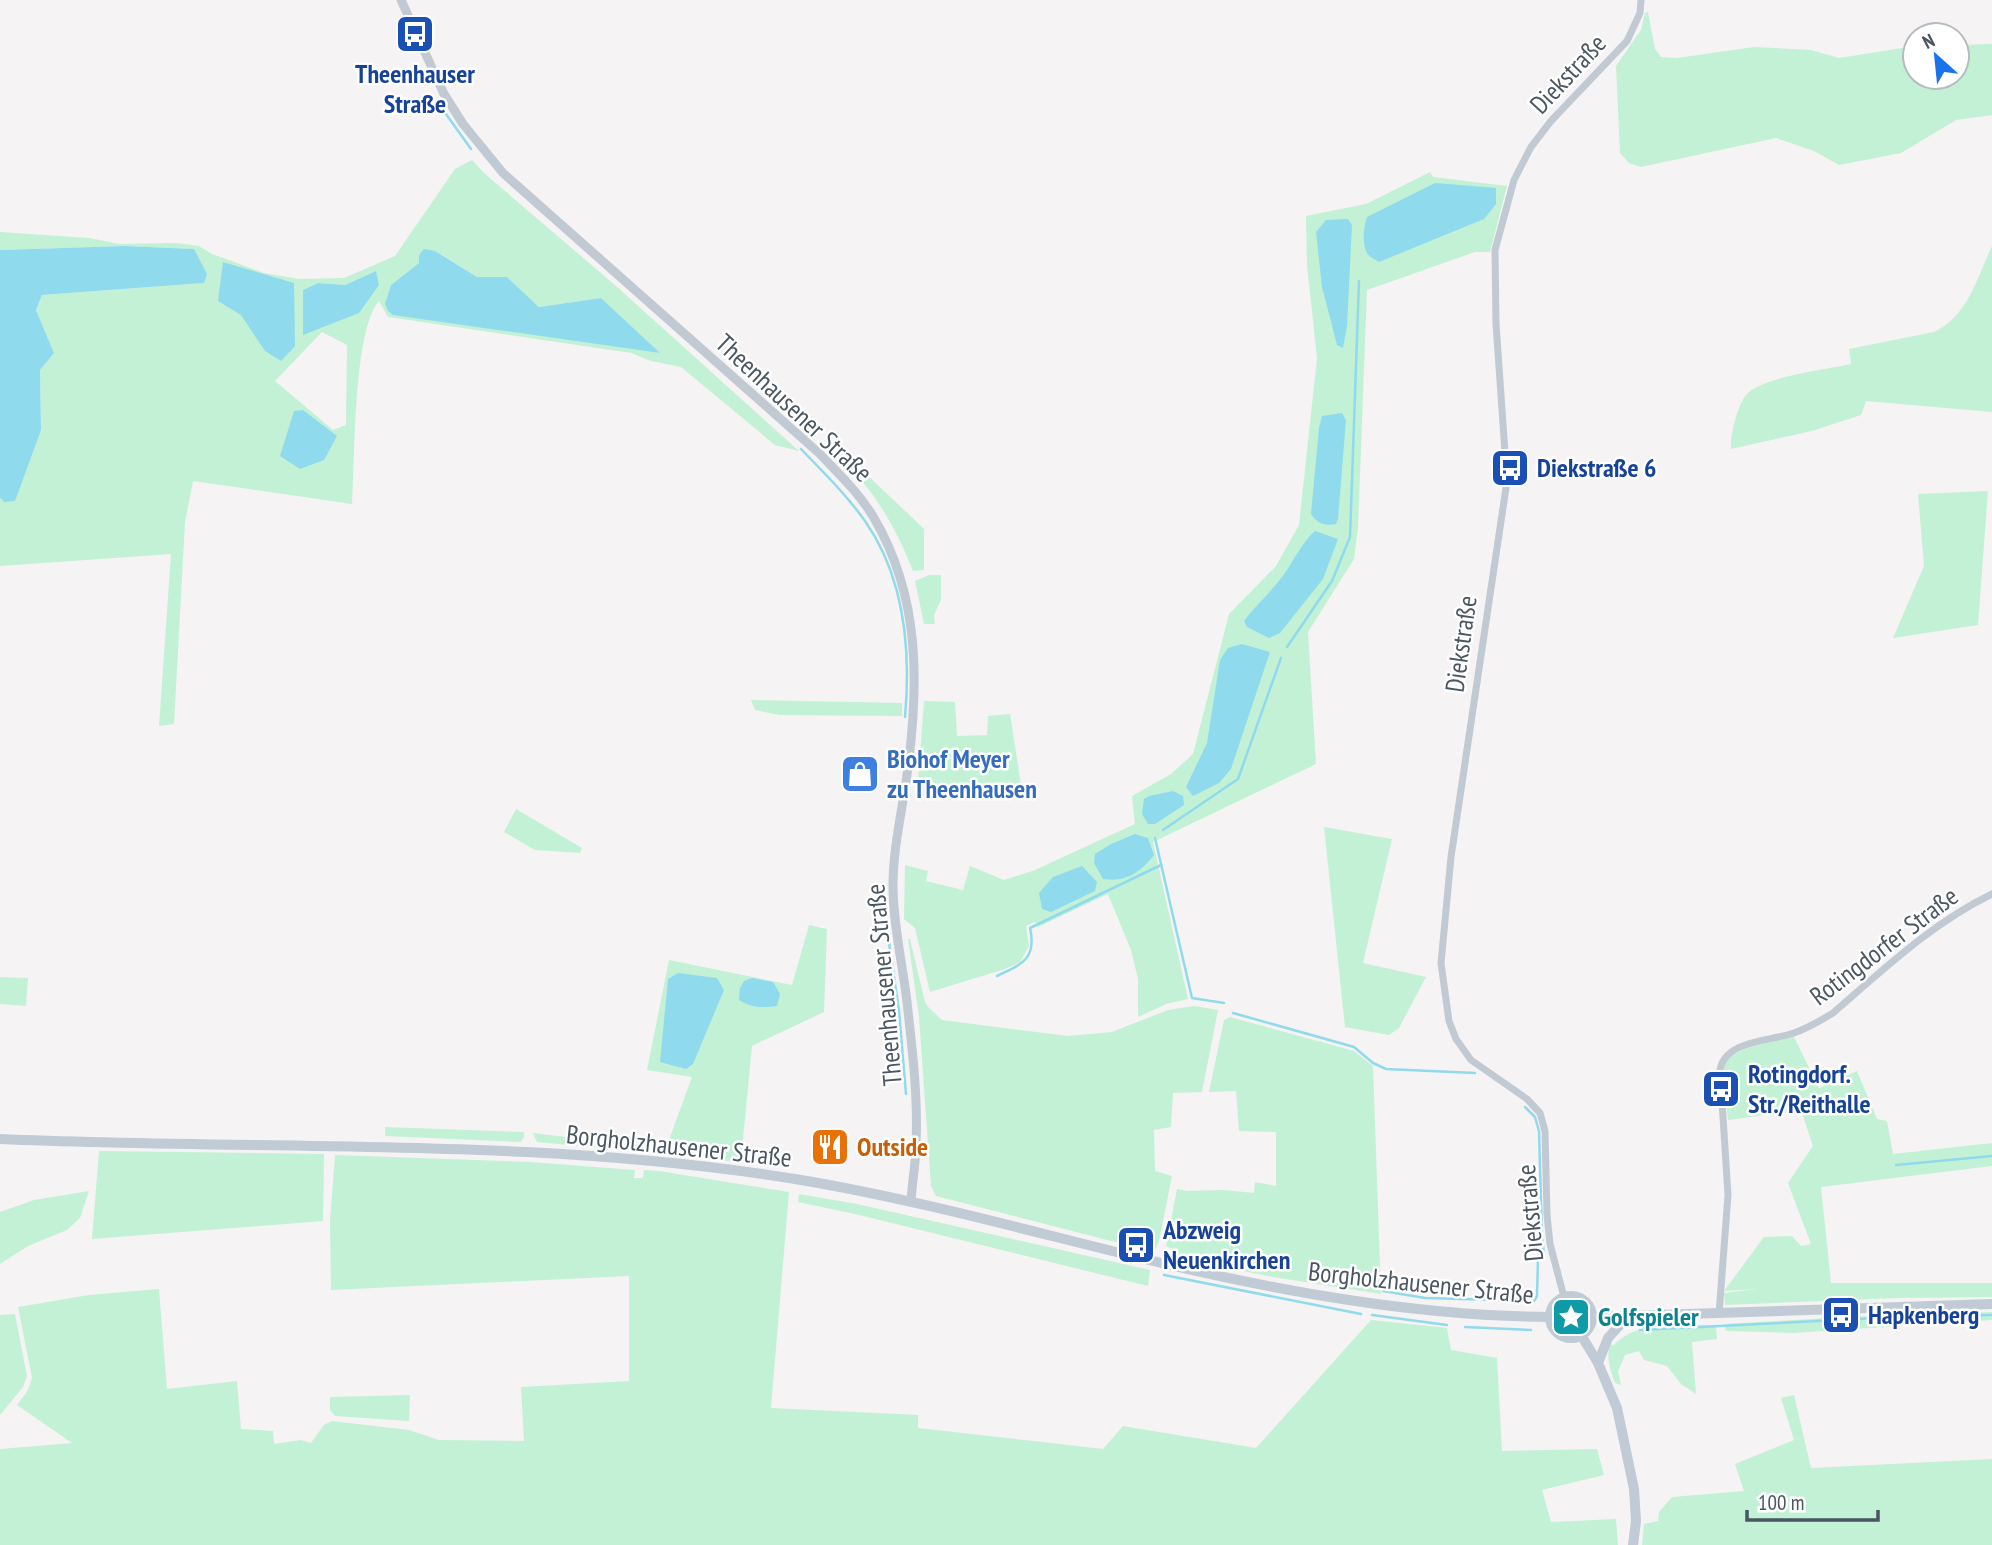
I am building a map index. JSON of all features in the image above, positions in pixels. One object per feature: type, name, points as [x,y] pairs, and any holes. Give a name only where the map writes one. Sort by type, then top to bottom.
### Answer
[{"type":"main road","name":"Borgholzhausener Straße","points":[[0,1139],[529,1151],[658,1161],[847,1188],[1157,1262],[1289,1289],[1377,1304],[1457,1313],[1550,1317]]},
{"type":"main road","points":[[1564,1297],[1583,1300],[1591,1311],[1590,1324],[1581,1335],[1571,1338],[1561,1335],[1553,1327],[1550,1317],[1554,1305],[1564,1297]]},
{"type":"main road","points":[[1592,1318],[1992,1304]]},
{"type":"main road","points":[[1598,1363],[1608,1338],[1627,1317]]},
{"type":"main road","points":[[1581,1335],[1598,1363],[1618,1408],[1634,1489],[1636,1521],[1633,1545]]},
{"type":"street","name":"Theenhausener Straße","points":[[401,0],[444,94],[463,124],[496,164],[820,454],[857,494],[873,516],[892,552],[912,620],[915,655],[914,724],[893,884],[894,917],[908,1011],[916,1102],[916,1145],[911,1202]]},
{"type":"street","name":"Diekstraße","points":[[1564,1297],[1550,1244],[1545,1131],[1540,1113],[1527,1099],[1471,1060],[1456,1039],[1449,1021],[1441,962],[1451,857],[1507,481],[1496,324],[1495,250],[1520,166],[1531,147],[1551,121],[1627,41],[1640,13],[1641,0]]},
{"type":"street","name":"Rotingdorfer Straße","points":[[1718,1314],[1728,1195],[1720,1070],[1724,1059],[1736,1049],[1814,1025],[1833,1013],[1939,924],[1992,894]]},
{"type":"green space","points":[[1648,12],[1655,49],[1661,57],[1677,58],[1754,47],[1811,50],[1839,58],[1901,48],[1901,91],[1971,91],[1971,45],[1992,44],[1992,115],[1956,120],[1901,153],[1839,165],[1814,151],[1776,138],[1641,167],[1629,163],[1620,153],[1616,66],[1641,30],[1645,13]]},
{"type":"green space","points":[[472,160],[799,451],[775,445],[681,367],[651,361],[631,353],[388,317],[379,301],[370,316],[360,366],[352,504],[193,481],[185,522],[174,724],[159,726],[171,554],[0,566],[0,498],[4,502],[41,430],[40,370],[54,353],[36,310],[42,295],[204,283],[194,249],[125,246],[0,250],[0,232],[89,238],[120,244],[176,243],[199,246],[212,254],[264,273],[299,279],[344,278],[395,256],[455,169]],"holes":[[[435,251],[477,277],[507,277],[539,307],[601,298],[659,353],[391,285]],[[376,271],[379,285],[303,290],[318,283],[345,285]],[[322,332],[347,345],[346,425],[333,430],[275,381]]]},
{"type":"green space","points":[[1430,172],[1433,177],[1507,186],[1490,252],[1475,252],[1367,290],[1358,528],[1354,559],[1308,632],[1316,764],[1153,842],[1188,999],[1166,1004],[1138,1017],[1138,979],[1131,950],[1108,894],[1038,927],[1035,922],[1026,926],[1029,946],[1020,962],[930,992],[915,928],[904,919],[905,865],[928,871],[926,881],[963,890],[970,866],[1004,880],[1035,870],[1135,824],[1132,796],[1171,774],[1193,754],[1229,614],[1276,566],[1299,525],[1317,358],[1307,265],[1306,216],[1366,204]]},
{"type":"green space","points":[[1992,246],[1992,412],[1866,401],[1861,415],[1812,431],[1731,449],[1741,403],[1749,392],[1758,386],[1812,371],[1851,364],[1849,349],[1934,332],[1946,325],[1970,295]]},
{"type":"green space","points":[[864,472],[924,529],[924,570],[913,571],[891,524],[862,481]]},
{"type":"green space","points":[[1988,491],[1978,625],[1893,638],[1924,566],[1918,494]]},
{"type":"green space","points":[[929,575],[941,575],[941,600],[934,615],[935,624],[924,624],[915,581]]},
{"type":"green space","points":[[751,700],[902,703],[902,716],[780,715],[755,710]]},
{"type":"green space","points":[[924,701],[955,702],[957,736],[987,735],[988,716],[1010,714],[1022,791],[917,796]]},
{"type":"green space","points":[[516,809],[582,848],[580,853],[535,850],[504,832]]},
{"type":"green space","points":[[1324,827],[1392,839],[1363,963],[1426,977],[1399,1028],[1389,1035],[1345,1027]]},
{"type":"green space","points":[[809,925],[827,929],[824,1012],[752,1046],[742,1149],[738,1162],[649,1152],[649,1147],[666,1148],[692,1077],[647,1070],[669,960],[792,985]]},
{"type":"green space","points":[[908,939],[925,1002],[942,1020],[1068,1036],[1112,1032],[1168,1010],[1194,1006],[1218,1010],[1202,1092],[1173,1093],[1171,1127],[1154,1130],[1155,1171],[1172,1176],[1159,1241],[1154,1252],[936,1196],[931,1186],[919,1017]]},
{"type":"green space","points":[[0,977],[28,978],[26,1006],[0,1004]]},
{"type":"green space","points":[[1230,1017],[1354,1051],[1373,1066],[1381,1294],[1273,1277],[1173,1257],[1176,1250],[1166,1246],[1177,1189],[1254,1193],[1255,1182],[1276,1186],[1276,1132],[1239,1131],[1236,1091],[1209,1092],[1224,1020]]},
{"type":"green space","points":[[1794,1037],[1819,1088],[1857,1071],[1877,1119],[1887,1121],[1893,1154],[1992,1143],[1992,1166],[1821,1187],[1831,1283],[1992,1283],[1992,1297],[1725,1305],[1724,1293],[1757,1289],[1724,1291],[1764,1237],[1792,1236],[1801,1246],[1811,1244],[1788,1183],[1813,1146],[1801,1110],[1728,1120],[1724,1084],[1725,1065],[1736,1054],[1755,1046]]},
{"type":"green space","points":[[385,1127],[524,1132],[524,1137],[521,1142],[385,1136]]},
{"type":"green space","points":[[533,1133],[639,1146],[638,1151],[537,1142]]},
{"type":"green space","points":[[99,1151],[324,1154],[323,1221],[92,1239]]},
{"type":"green space","points":[[335,1155],[530,1162],[635,1170],[634,1178],[643,1178],[644,1170],[659,1171],[789,1192],[771,1408],[918,1415],[918,1428],[1103,1449],[1123,1426],[1256,1448],[1371,1320],[1447,1328],[1451,1350],[1497,1358],[1502,1451],[1597,1449],[1604,1475],[1542,1490],[1551,1522],[1616,1519],[1618,1545],[0,1545],[0,1449],[72,1443],[17,1405],[28,1390],[32,1378],[18,1307],[89,1295],[159,1289],[167,1389],[237,1381],[241,1429],[273,1431],[274,1444],[301,1440],[311,1443],[324,1425],[332,1421],[409,1430],[439,1440],[524,1441],[521,1387],[629,1381],[629,1276],[331,1290],[330,1221]]},
{"type":"green space","points":[[89,1191],[80,1218],[67,1230],[28,1246],[0,1264],[0,1212],[34,1200]]},
{"type":"green space","points":[[799,1194],[857,1204],[1150,1270],[1148,1286],[798,1202]]},
{"type":"green space","points":[[1992,1312],[1992,1320],[1793,1333],[1726,1331],[1724,1324],[1830,1320],[1841,1317]]},
{"type":"green space","points":[[15,1314],[27,1376],[23,1387],[0,1415],[0,1315]]},
{"type":"green space","points":[[1716,1325],[1717,1339],[1692,1342],[1696,1394],[1681,1384],[1667,1366],[1644,1360],[1639,1351],[1625,1355],[1618,1371],[1621,1385],[1615,1383],[1610,1368],[1610,1344],[1614,1345],[1636,1331],[1648,1328]]},
{"type":"green space","points":[[410,1395],[409,1421],[335,1416],[330,1410],[330,1397]]},
{"type":"green space","points":[[1794,1395],[1811,1468],[1992,1459],[1992,1545],[1642,1545],[1644,1524],[1658,1521],[1659,1512],[1672,1497],[1744,1491],[1735,1464],[1794,1440],[1781,1398]]},
{"type":"water","points":[[1435,183],[1496,188],[1496,204],[1484,219],[1379,262],[1370,256],[1364,243],[1367,217]]},
{"type":"water","points":[[1348,219],[1352,225],[1347,326],[1343,348],[1337,345],[1322,287],[1316,232],[1326,220]]},
{"type":"water","points":[[125,246],[194,249],[207,274],[204,283],[42,295],[36,310],[54,353],[40,370],[41,430],[15,501],[4,502],[0,498],[0,250]]},
{"type":"water","points":[[424,249],[435,251],[477,277],[507,277],[539,307],[601,298],[660,353],[393,315],[385,304],[391,285],[419,263],[419,255]]},
{"type":"water","points":[[223,262],[294,283],[295,346],[281,361],[265,351],[241,315],[218,301]]},
{"type":"water","points":[[376,271],[379,285],[359,313],[303,335],[303,290],[318,283],[345,285]]},
{"type":"water","points":[[303,410],[337,436],[324,460],[300,469],[280,456],[294,411]]},
{"type":"water","points":[[1342,413],[1346,420],[1338,519],[1336,524],[1325,524],[1311,514],[1319,428],[1322,416]]},
{"type":"water","points":[[1315,531],[1338,539],[1323,579],[1280,633],[1269,638],[1247,627],[1244,621],[1283,576]]},
{"type":"water","points":[[1242,644],[1270,652],[1231,769],[1219,783],[1193,796],[1186,787],[1207,743],[1220,660],[1228,648]]},
{"type":"water","points":[[1173,791],[1183,796],[1184,805],[1155,824],[1148,824],[1142,814],[1144,799]]},
{"type":"water","points":[[1135,834],[1148,838],[1154,855],[1132,875],[1103,879],[1094,863],[1095,854]]},
{"type":"water","points":[[1082,866],[1097,882],[1095,891],[1051,912],[1042,909],[1039,893],[1053,877]]},
{"type":"water","points":[[678,973],[717,978],[724,990],[693,1064],[686,1069],[660,1062],[668,979]]},
{"type":"water","points":[[752,978],[773,982],[780,994],[777,1006],[757,1007],[739,1000],[744,981]]},
{"type":"waterway","points":[[441,107],[471,149]]},
{"type":"waterway","points":[[1287,647],[1332,581],[1350,537],[1359,281]]},
{"type":"waterway","points":[[801,449],[858,511],[889,566],[897,590],[906,641],[905,717]]},
{"type":"waterway","points":[[1163,830],[1238,779],[1281,658]]},
{"type":"waterway","points":[[1155,838],[1192,998],[1224,1003]]},
{"type":"waterway","points":[[997,976],[1026,959],[1031,947],[1030,928],[1161,865]]},
{"type":"waterway","points":[[887,929],[899,1011],[906,1094]]},
{"type":"waterway","points":[[1233,1013],[1354,1047],[1373,1063],[1386,1069],[1475,1073]]},
{"type":"waterway","points":[[1383,1291],[1425,1298],[1534,1301],[1537,1296],[1538,1259],[1544,1255],[1539,1131],[1535,1117],[1525,1107]]},
{"type":"waterway","points":[[1896,1165],[1992,1156]]},
{"type":"waterway","points":[[1164,1275],[1361,1314]]},
{"type":"waterway","points":[[1372,1315],[1447,1325]]},
{"type":"waterway","points":[[1640,1330],[1992,1315]]},
{"type":"waterway","points":[[1465,1327],[1531,1330]]},
{"type":"place","name":"Theenhauser Straße","points":[[415,34]]},
{"type":"place","name":"Diekstraße 6","points":[[1510,468]]},
{"type":"place","name":"Biohof Meyer zu Theenhausen","points":[[860,774]]},
{"type":"place","name":"Rotingdorf. Str./Reithalle","points":[[1721,1089]]},
{"type":"place","name":"Outside","points":[[830,1147]]},
{"type":"place","name":"Abzweig Neuenkirchen","points":[[1136,1245]]},
{"type":"place","name":"Hapkenberg","points":[[1841,1315]]},
{"type":"place","name":"Golfspieler","points":[[1571,1317]]}]
